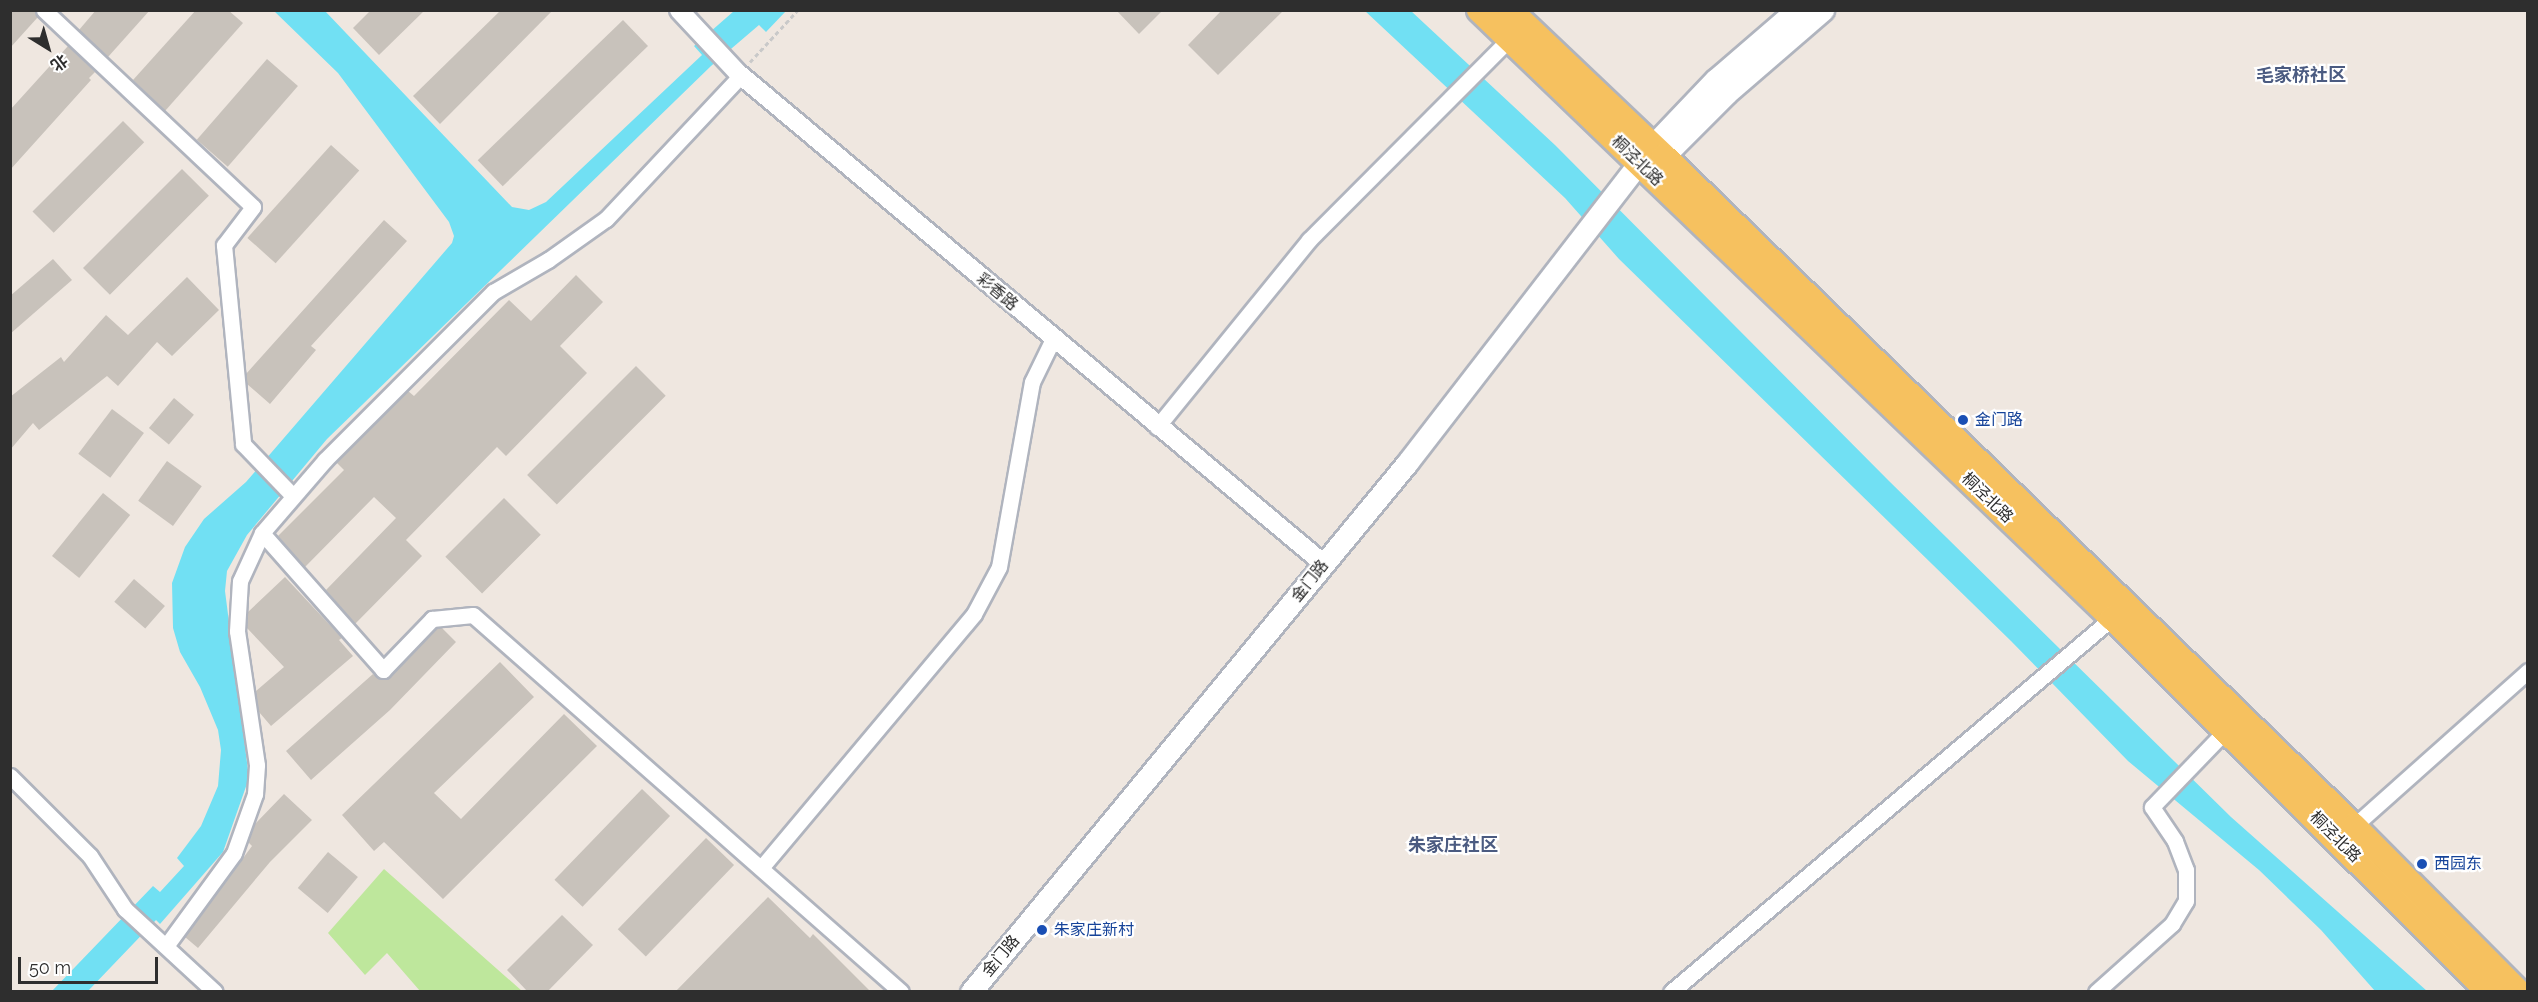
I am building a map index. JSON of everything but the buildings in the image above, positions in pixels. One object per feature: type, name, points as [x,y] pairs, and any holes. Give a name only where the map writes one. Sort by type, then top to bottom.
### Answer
[{"type":"main road","name":"桐泾北路","points":[[1479,10],[1509,39],[1652,154],[2233,723],[2489,992]]},
{"type":"main road","name":"桐泾北路","points":[[1510,10],[2112,618],[2354,825],[2518,992]]},
{"type":"main road","name":"金门路","points":[[971,992],[1407,463],[1622,188],[1715,80],[1796,10]]},
{"type":"main road","name":"金门路","points":[[1652,154],[1823,10]]},
{"type":"street","points":[[44,10],[253,207],[224,245],[243,444],[290,493]]},
{"type":"street","name":"彩香路","points":[[679,10],[739,74],[1157,427],[1324,564]]},
{"type":"street","points":[[1157,427],[1309,240],[1509,39]]},
{"type":"street","points":[[166,946],[234,853],[255,794],[257,765],[237,631],[240,581],[262,534],[290,493],[493,292],[548,260],[606,219],[739,74]]},
{"type":"street","points":[[761,868],[974,614],[999,567],[1032,382],[1053,339]]},
{"type":"street","points":[[262,534],[383,670],[432,619],[473,615],[901,992]]},
{"type":"street","points":[[1671,992],[2112,618]]},
{"type":"street","points":[[2354,825],[2528,671]]},
{"type":"street","points":[[2096,992],[2172,924],[2186,901],[2186,870],[2175,841],[2152,807],[2233,723]]},
{"type":"street","points":[[10,776],[90,856],[125,909],[215,992]]},
{"type":"path","points":[[739,74],[798,10]]},
{"type":"green space","points":[[384,869],[522,991],[420,991],[387,953],[365,975],[328,933]]},
{"type":"water","points":[[274,11],[325,11],[512,207],[529,210],[546,202],[702,55],[694,46],[734,11],[786,11],[766,32],[759,25],[711,66],[327,439],[247,535],[227,571],[225,591],[249,778],[223,852],[160,924],[156,920],[88,991],[51,992],[153,886],[160,892],[184,866],[177,858],[201,826],[218,786],[221,750],[218,730],[200,687],[180,652],[173,628],[172,583],[185,547],[204,519],[246,482],[452,243],[454,236],[449,222],[338,73]]},
{"type":"water","points":[[1365,11],[1411,11],[1555,145],[1889,481],[2231,817],[2427,991],[2375,991],[2321,930],[2259,870],[2128,761],[2011,641],[1619,259],[1565,198]]},
{"type":"place","name":"金门路","points":[[1963,420]]},
{"type":"place","name":"西园东","points":[[2422,864]]},
{"type":"place","name":"朱家庄新村","points":[[1042,930]]},
{"type":"district","name":"毛家桥社区","points":[[2301,75]]},
{"type":"district","name":"朱家庄社区","points":[[1453,845]]}]
